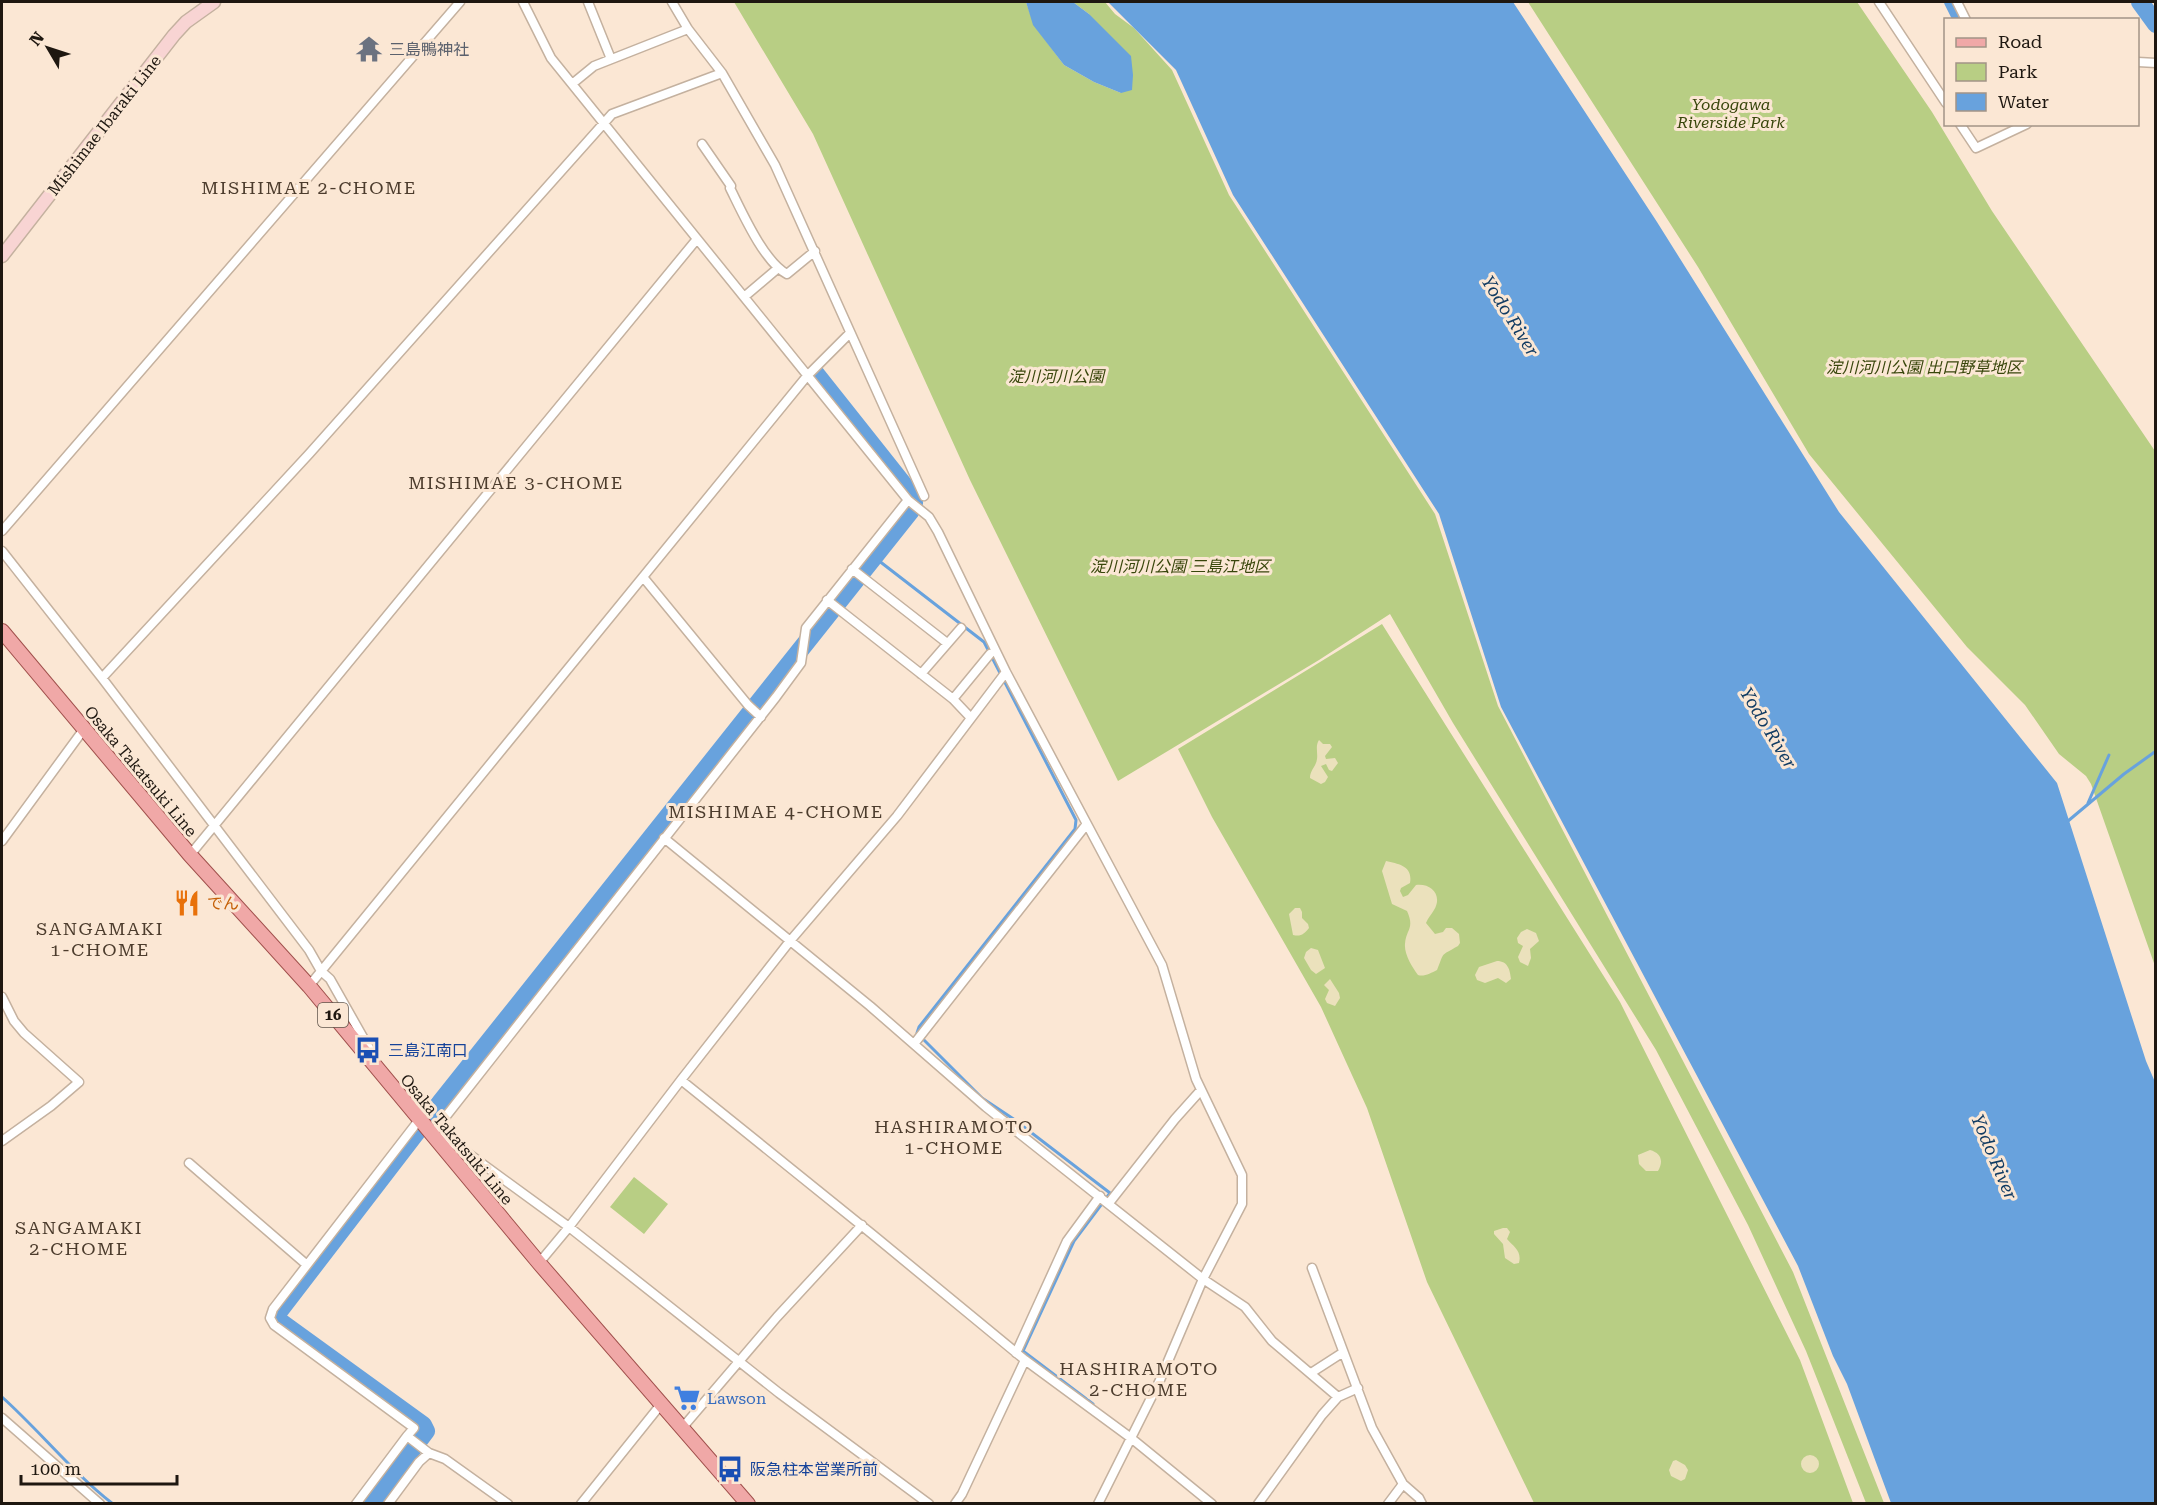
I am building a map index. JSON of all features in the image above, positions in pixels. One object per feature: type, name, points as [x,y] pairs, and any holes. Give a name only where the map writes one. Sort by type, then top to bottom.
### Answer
[{"type":"main road","name":"Mishimae Ibaraki Line","points":[[2,256],[174,35],[186,22],[214,2]]},
{"type":"main road","name":"Osaka Takatsuki Line","points":[[2,631],[190,855],[309,986],[539,1263],[748,1503]]},
{"type":"street","points":[[2,531],[460,2]]},
{"type":"street","points":[[523,2],[551,58],[908,500],[929,517],[1006,672],[1162,965],[1196,1079],[1242,1175],[1242,1204],[1203,1279],[1160,1380],[1098,1503]]},
{"type":"street","points":[[588,2],[611,59]]},
{"type":"street","points":[[672,2],[688,29],[722,73],[775,165],[924,496]]},
{"type":"street","points":[[1879,2],[1944,100]]},
{"type":"street","points":[[1957,2],[1965,18]]},
{"type":"street","points":[[572,84],[594,66],[688,29]]},
{"type":"street","points":[[2139,62],[2156,63]]},
{"type":"street","points":[[102,678],[309,454],[612,114],[722,73]]},
{"type":"street","points":[[1961,126],[1976,148],[2023,126]]},
{"type":"street","points":[[702,144],[730,186],[752,230],[777,269],[787,274],[815,251]]},
{"type":"street","points":[[190,855],[697,238]]},
{"type":"street","points":[[744,297],[777,269]]},
{"type":"street","points":[[309,986],[807,376],[850,333]]},
{"type":"street","points":[[908,500],[806,628],[801,663],[432,1134],[458,1146],[569,1227],[779,1393],[929,1503]]},
{"type":"street","points":[[2,551],[102,678],[309,950],[321,971],[330,979],[391,1087]]},
{"type":"street","points":[[852,569],[947,643]]},
{"type":"street","points":[[643,577],[760,717]]},
{"type":"street","points":[[827,600],[953,699],[971,718]]},
{"type":"street","points":[[921,674],[961,628]]},
{"type":"street","points":[[953,699],[990,654]]},
{"type":"street","points":[[539,1263],[790,941],[897,816],[1006,672]]},
{"type":"street","points":[[2,841],[84,729]]},
{"type":"street","points":[[914,1044],[1086,825]]},
{"type":"street","points":[[664,838],[914,1044],[986,1107],[1203,1279],[1245,1307],[1272,1341],[1338,1397]]},
{"type":"street","points":[[2,997],[14,1021],[24,1033],[79,1082],[51,1106],[2,1141]]},
{"type":"street","points":[[681,1080],[1024,1360],[1131,1438],[1212,1503]]},
{"type":"street","points":[[1109,1203],[1175,1119],[1201,1090]]},
{"type":"street","points":[[356,1503],[414,1428],[274,1325],[270,1318],[273,1309],[419,1120]]},
{"type":"street","points":[[189,1163],[307,1265]]},
{"type":"street","points":[[1016,1353],[1067,1241],[1100,1196]]},
{"type":"street","points":[[683,1427],[739,1361],[862,1226]]},
{"type":"street","points":[[1312,1268],[1372,1428],[1403,1484],[1419,1497],[1422,1503]]},
{"type":"street","points":[[1311,1373],[1342,1353]]},
{"type":"street","points":[[955,1503],[962,1494],[1024,1360]]},
{"type":"street","points":[[1258,1503],[1296,1448],[1338,1397],[1358,1388]]},
{"type":"street","points":[[581,1503],[662,1403]]},
{"type":"street","points":[[2,1418],[100,1503]]},
{"type":"street","points":[[407,1436],[429,1453],[446,1459],[508,1503]]},
{"type":"street","points":[[388,1503],[419,1462],[429,1453]]},
{"type":"street","points":[[1388,1503],[1403,1484]]},
{"type":"green space","name":"淀川河川公園 三島江地区","points":[[734,2],[1026,2],[1034,25],[1064,65],[1094,82],[1121,93],[1089,14],[1073,2],[1105,2],[1115,14],[1134,28],[1172,70],[1229,195],[1435,514],[1498,706],[1793,1272],[1884,1503],[1866,1503],[1806,1351],[1748,1225],[1656,1050],[1453,723],[1390,614],[1319,660],[1118,781],[970,480],[813,134]]},
{"type":"green space","name":"淀川河川公園 出口野草地区","points":[[1528,2],[1857,2],[1932,112],[1992,211],[2155,451],[2155,966],[2091,784],[2086,776],[2059,754],[2025,705],[1967,647],[1809,454],[1698,267]]},
{"type":"green space","points":[[1382,624],[1620,1002],[1800,1360],[1853,1503],[1534,1503],[1427,1282],[1367,1108],[1321,1007],[1212,817],[1178,749]]},
{"type":"green space","points":[[634,1177],[668,1204],[644,1234],[610,1207]]},
{"type":"sand","points":[[1319,740],[1332,747],[1325,756],[1326,759],[1335,758],[1338,763],[1332,771],[1326,764],[1321,766],[1328,777],[1321,784],[1310,778],[1316,762]]},
{"type":"sand","points":[[1386,861],[1404,867],[1409,873],[1410,883],[1400,891],[1403,897],[1408,895],[1416,885],[1426,886],[1434,891],[1437,899],[1436,905],[1426,923],[1435,934],[1443,932],[1446,928],[1452,928],[1459,934],[1458,946],[1443,955],[1437,970],[1428,974],[1418,975],[1407,956],[1405,944],[1410,925],[1409,917],[1407,911],[1392,904],[1382,871]]},
{"type":"sand","points":[[1295,908],[1300,908],[1302,918],[1309,928],[1298,936],[1293,935],[1289,914]]},
{"type":"sand","points":[[1527,929],[1536,933],[1539,941],[1530,949],[1531,958],[1528,966],[1520,962],[1518,957],[1523,946],[1518,943],[1517,938]]},
{"type":"sand","points":[[1311,948],[1318,950],[1325,968],[1316,974],[1304,958],[1306,952]]},
{"type":"sand","points":[[1497,961],[1506,964],[1511,979],[1506,983],[1498,978],[1485,983],[1477,980],[1475,975],[1479,967]]},
{"type":"sand","points":[[1330,979],[1340,998],[1335,1006],[1327,1003],[1325,999],[1329,990],[1324,985]]},
{"type":"sand","points":[[1650,1150],[1657,1153],[1660,1158],[1661,1164],[1658,1171],[1646,1171],[1639,1164],[1638,1155]]},
{"type":"sand","points":[[1507,1228],[1510,1232],[1507,1239],[1518,1252],[1519,1263],[1514,1264],[1505,1258],[1503,1244],[1494,1234],[1494,1231]]},
{"type":"sand","points":[[1810,1455],[1816,1458],[1819,1464],[1816,1470],[1810,1473],[1804,1470],[1801,1464],[1804,1458]]},
{"type":"sand","points":[[1676,1460],[1685,1465],[1688,1470],[1685,1479],[1681,1481],[1671,1476],[1669,1470],[1673,1461]]},
{"type":"water","points":[[1026,2],[1073,2],[1089,14],[1131,56],[1132,90],[1121,93],[1094,82],[1064,65],[1033,25]]},
{"type":"water","name":"Yodo River","points":[[1108,2],[1513,2],[1657,222],[1839,512],[2057,783],[2146,1061],[2155,1082],[2155,1503],[1891,1503],[1847,1384],[1833,1356],[1798,1266],[1501,707],[1439,514],[1233,195],[1176,70]]},
{"type":"waterway","points":[[1949,2],[1957,18]]},
{"type":"waterway","points":[[2140,2],[2156,24]]},
{"type":"waterway","points":[[371,1504],[426,1431],[423,1425],[278,1320],[277,1314],[416,1133],[910,512],[914,503],[912,495],[816,374]]},
{"type":"waterway","points":[[874,557],[984,642],[1076,820],[1075,829],[919,1027],[917,1033],[982,1098],[1015,1120],[1110,1193],[1074,1241],[1023,1351],[1093,1404]]},
{"type":"waterway","points":[[2068,821],[2124,774],[2156,751]]},
{"type":"waterway","points":[[2088,803],[2109,755]]},
{"type":"waterway","points":[[2,1397],[84,1479],[113,1504]]},
{"type":"place","name":"三島鴨神社","points":[[369,49]]},
{"type":"place","name":"でん","points":[[187,903]]},
{"type":"place","name":"三島江南口","points":[[368,1050]]},
{"type":"place","name":"Lawson","points":[[687,1398]]},
{"type":"place","name":"阪急柱本営業所前","points":[[730,1469]]},
{"type":"district","name":"MISHIMAE 2-CHOME","points":[[309,188]]},
{"type":"district","name":"MISHIMAE 3-CHOME","points":[[516,483]]},
{"type":"district","name":"MISHIMAE 4-CHOME","points":[[776,812]]},
{"type":"district","name":"SANGAMAKI 1-CHOME","points":[[100,939]]},
{"type":"district","name":"HASHIRAMOTO 1-CHOME","points":[[954,1137]]},
{"type":"district","name":"SANGAMAKI 2-CHOME","points":[[79,1238]]},
{"type":"district","name":"HASHIRAMOTO 2-CHOME","points":[[1139,1379]]},
{"type":"park label","name":"Yodogawa Riverside Park","points":[[1731,113]]},
{"type":"park label","name":"淀川河川公園","points":[[1056,376]]}]
